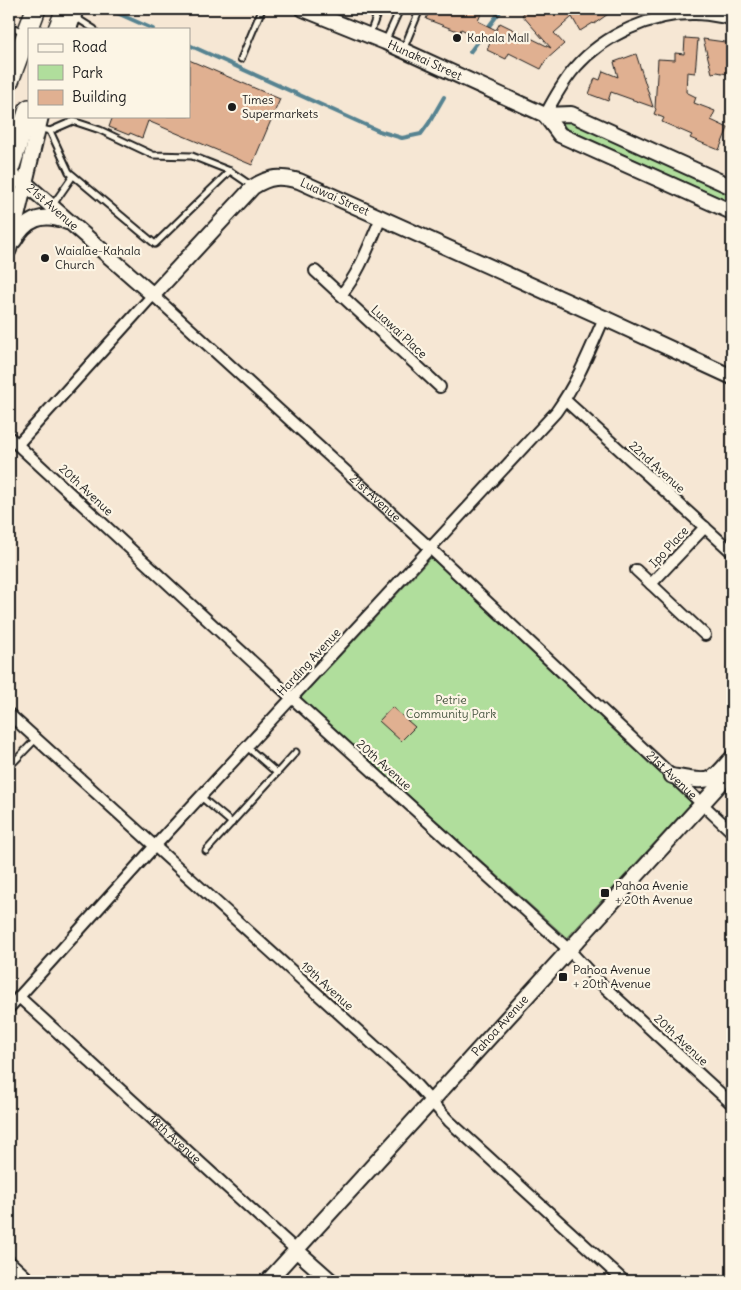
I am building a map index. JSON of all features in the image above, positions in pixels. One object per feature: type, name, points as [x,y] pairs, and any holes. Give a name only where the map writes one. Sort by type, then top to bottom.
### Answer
[{"type":"highway","points":[[9,72],[14,56],[36,9]]},
{"type":"highway","points":[[59,28],[71,16]]},
{"type":"highway","points":[[9,81],[14,56]]},
{"type":"highway","points":[[9,156],[28,111]]},
{"type":"highway","points":[[9,168],[28,112]]},
{"type":"street","points":[[14,56],[14,28],[26,9]]},
{"type":"street","name":"Hunakai Street","points":[[303,9],[385,42],[545,115],[571,114],[732,187]]},
{"type":"street","points":[[545,115],[560,88],[575,68],[601,45],[622,33],[642,24],[677,15],[710,15],[732,19]]},
{"type":"street","name":"Hunakai Street","points":[[545,115],[560,134],[732,212]]},
{"type":"street","points":[[9,251],[25,183],[43,125]]},
{"type":"street","name":"21st Avenue","points":[[9,176],[25,183],[153,295],[430,549],[732,832]]},
{"type":"street","name":"Luawai Street","points":[[18,444],[253,187],[271,178],[299,181],[732,377]]},
{"type":"street","points":[[9,251],[20,231],[34,220],[50,218],[72,224]]},
{"type":"street","points":[[341,295],[358,271],[381,218]]},
{"type":"street","name":"Luawai Place","points":[[315,271],[440,387]]},
{"type":"street","name":"Harding Avenue","points":[[9,1008],[154,847],[556,412],[575,382],[604,318]]},
{"type":"street","name":"22nd Avenue","points":[[565,400],[732,552]]},
{"type":"street","name":"20th Avenue","points":[[9,437],[568,950],[597,980],[732,1104]]},
{"type":"street","name":"Ipo Place","points":[[651,584],[705,527]]},
{"type":"street","name":"Ipo Place","points":[[636,570],[705,635]]},
{"type":"street","name":"19th Avenue","points":[[9,714],[409,1077],[448,1121],[624,1281]]},
{"type":"street","points":[[672,776],[707,780],[713,778],[732,758]]},
{"type":"street","name":"Pahoa Avenue","points":[[268,1281],[732,771]]},
{"type":"street","name":"18th Avenue","points":[[19,997],[331,1281]]},
{"type":"street","points":[[9,1261],[31,1281]]},
{"type":"lane","points":[[240,59],[262,9]]},
{"type":"lane","points":[[368,36],[379,9]]},
{"type":"lane","points":[[385,42],[400,9]]},
{"type":"lane","points":[[403,50],[420,9]]},
{"type":"lane","points":[[71,16],[92,28]]},
{"type":"lane","points":[[230,171],[154,244],[69,172],[43,125],[73,118],[153,155],[192,156],[230,171],[253,187]]},
{"type":"lane","points":[[51,206],[73,176]]},
{"type":"lane","points":[[9,767],[36,739]]},
{"type":"lane","points":[[247,747],[277,773]]},
{"type":"lane","points":[[206,851],[296,752]]},
{"type":"lane","points":[[201,797],[232,823]]},
{"type":"green space","points":[[564,120],[570,120],[732,193],[732,203],[566,128],[563,123]]},
{"type":"green space","name":"Petrie Community Park","points":[[431,558],[691,803],[567,938],[301,698]]},
{"type":"building","points":[[430,9],[483,9],[478,21],[496,30],[500,23],[551,48],[522,15],[529,9],[615,9],[594,24],[580,31],[572,17],[554,33],[564,44],[546,60],[541,69],[509,53],[506,59],[487,50],[490,43],[461,29],[460,32],[426,19]]},
{"type":"building","points":[[685,38],[698,39],[695,73],[687,72],[686,92],[696,97],[694,103],[715,111],[711,120],[728,128],[719,150],[690,138],[692,135],[662,122],[664,118],[654,114],[656,109],[658,59],[675,60],[675,53],[684,54]]},
{"type":"building","points":[[703,39],[732,43],[732,75],[712,73]]},
{"type":"building","points":[[636,54],[653,107],[611,92],[608,101],[589,94],[595,78],[600,80],[603,71],[618,77],[614,62]]},
{"type":"building","name":"Times Supermarkets","points":[[190,60],[280,99],[252,165],[148,121],[142,138],[109,127],[112,118],[190,118]]},
{"type":"building","points":[[392,707],[415,727],[401,741],[379,721]]},
{"type":"waterway","points":[[108,9],[151,28]]},
{"type":"waterway","points":[[486,30],[502,9]]},
{"type":"waterway","points":[[470,52],[482,36]]},
{"type":"waterway","points":[[190,45],[379,131],[402,138],[421,134],[444,97]]},
{"type":"place","name":"Kahala Mall","points":[[457,38]]},
{"type":"place","name":"Times Supermarkets","points":[[232,107]]},
{"type":"place","name":"Waialae-Kahala Church","points":[[45,258]]},
{"type":"place","name":"Pahoa Avenie + 20th Avenue","points":[[605,893]]},
{"type":"place","name":"Pahoa Avenue + 20th Avenue","points":[[563,977]]}]
